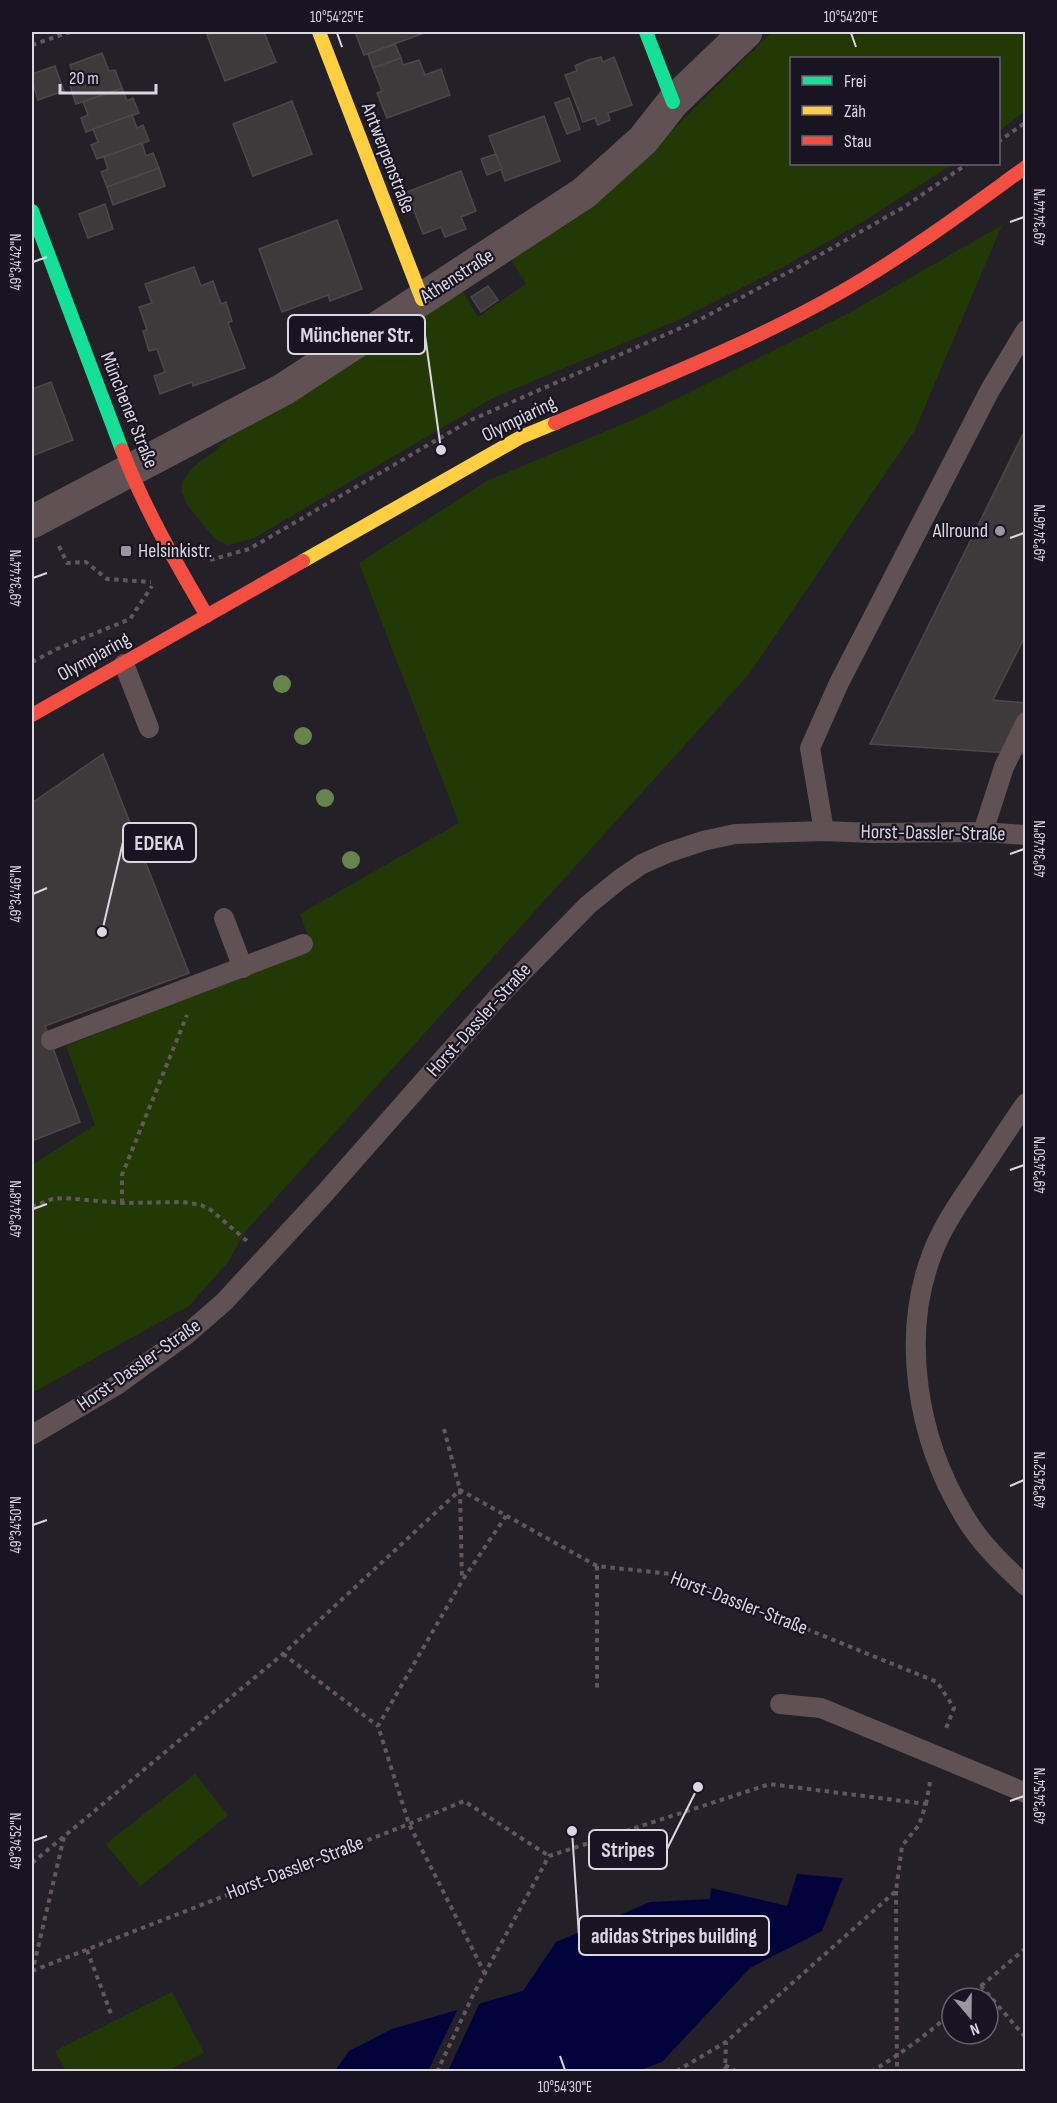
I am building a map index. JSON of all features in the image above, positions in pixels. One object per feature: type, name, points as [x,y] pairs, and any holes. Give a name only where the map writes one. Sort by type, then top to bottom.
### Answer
[{"type":"street","name":"Antwerpenstraße","points":[[319,32],[422,299]]},
{"type":"street","points":[[646,32],[673,102]]},
{"type":"street","name":"Athenstraße","points":[[39,518],[284,389],[584,192],[643,140],[673,102],[746,32]]},
{"type":"street","name":"Olympiaring","points":[[32,715],[521,437],[717,355],[841,292],[943,227],[1026,167]]},
{"type":"street","name":"Münchener Straße","points":[[32,211],[130,470],[179,568],[207,616]]},
{"type":"lane","points":[[824,831],[810,748],[839,683],[990,390],[1026,330]]},
{"type":"lane","points":[[124,663],[150,728]]},
{"type":"lane","points":[[983,832],[1004,767],[1026,722]]},
{"type":"lane","name":"Horst-Dassler-Straße","points":[[32,1435],[117,1384],[186,1335],[224,1302],[325,1193],[496,999],[588,905],[642,864],[703,841],[735,834],[824,831],[983,832],[1026,835]]},
{"type":"lane","points":[[224,918],[243,968]]},
{"type":"lane","points":[[51,1040],[303,944]]},
{"type":"lane","points":[[1026,1103],[947,1221],[922,1284],[916,1331],[917,1382],[926,1426],[943,1475],[963,1515],[992,1554],[1026,1586]]},
{"type":"lane","points":[[780,1704],[820,1708],[1026,1793]]},
{"type":"path","points":[[32,45],[70,32]]},
{"type":"path","points":[[1000,141],[1026,122]]},
{"type":"path","points":[[39,518],[67,563],[86,562],[107,579],[154,582]]},
{"type":"path","points":[[122,1203],[122,1174],[190,1008]]},
{"type":"path","points":[[32,1207],[52,1199],[64,1198],[122,1203],[201,1205],[211,1210],[265,1257]]},
{"type":"path","points":[[444,1429],[460,1491],[462,1581]]},
{"type":"path","points":[[32,1863],[283,1653],[460,1491]]},
{"type":"path","name":"Horst-Dassler-Straße","points":[[460,1491],[597,1566],[671,1574],[937,1682],[954,1708],[935,1757],[920,1825],[902,1846],[896,1891],[897,2072]]},
{"type":"path","points":[[378,1726],[462,1581],[506,1516]]},
{"type":"path","points":[[597,1566],[597,1688]]},
{"type":"path","points":[[283,1653],[378,1726],[409,1824],[485,1974]]},
{"type":"path","points":[[437,2072],[473,1995],[549,1856],[770,1784],[926,1804]]},
{"type":"path","name":"Horst-Dassler-Straße","points":[[32,1972],[464,1801],[549,1856]]},
{"type":"path","points":[[32,1972],[64,1837]]},
{"type":"path","points":[[675,2072],[726,2042],[896,1891]]},
{"type":"path","points":[[981,1986],[1026,1948]]},
{"type":"path","points":[[87,1950],[111,2014]]},
{"type":"path","points":[[1000,2008],[1026,2038]]},
{"type":"path","points":[[871,2072],[940,2023]]},
{"type":"path","points":[[725,2072],[726,2042]]},
{"type":"path","points":[[725,2066],[737,2072]]},
{"type":"green space","points":[[772,32],[1025,32],[1025,111],[1000,130],[1000,57],[790,57],[790,165],[951,165],[864,221],[783,267],[676,321],[493,398],[254,538],[227,545],[215,539],[188,506],[181,492],[183,481],[193,467],[215,451],[239,427],[463,292],[478,317],[526,284],[510,258],[611,190]]},
{"type":"green space","points":[[1002,225],[915,430],[749,674],[245,1232],[228,1262],[189,1306],[32,1393],[32,1165],[95,1125],[66,1046],[313,949],[300,914],[459,823],[359,563],[487,481],[644,415],[849,313]]},
{"type":"green space","points":[[195,1774],[228,1815],[140,1886],[106,1844]]},
{"type":"green space","points":[[172,1992],[204,2053],[167,2071],[66,2071],[55,2051]]},
{"type":"shaded area","points":[[797,1874],[843,1878],[822,1931],[750,1968],[662,2062],[635,2072],[334,2072],[349,2051],[392,2029],[523,1991],[556,1942],[650,1902],[710,1899],[711,1888],[787,1906]]},
{"type":"pier","points":[[481,2000],[448,2071],[428,2071],[459,2007]]},
{"type":"building","points":[[216,32],[264,32],[276,62],[225,81],[207,35]]},
{"type":"building","points":[[355,32],[427,32],[364,55]]},
{"type":"building","points":[[395,44],[401,58],[373,68],[368,54]]},
{"type":"building","points":[[102,53],[109,71],[115,70],[122,88],[76,104],[70,86],[77,84],[70,65]]},
{"type":"building","points":[[601,57],[603,62],[614,57],[632,105],[608,113],[610,120],[598,125],[595,118],[583,122],[565,75],[577,71],[575,66]]},
{"type":"building","points":[[401,58],[403,65],[419,60],[425,75],[441,69],[450,95],[387,118],[377,93],[382,91],[373,68]]},
{"type":"building","points":[[55,66],[64,91],[38,100],[32,74]]},
{"type":"building","points":[[122,88],[127,101],[133,98],[139,113],[86,132],[81,118],[88,115],[83,102]]},
{"type":"building","points":[[569,98],[580,129],[567,134],[555,103]]},
{"type":"building","points":[[292,101],[312,154],[253,176],[233,124]]},
{"type":"building","points":[[132,115],[137,128],[143,125],[149,141],[97,159],[91,145],[98,142],[93,129]]},
{"type":"building","points":[[544,116],[560,161],[505,181],[489,136]]},
{"type":"building","points":[[142,143],[146,156],[153,153],[159,168],[107,187],[101,172],[108,169],[104,157]]},
{"type":"building","points":[[496,154],[502,169],[487,175],[481,159]]},
{"type":"building","points":[[159,168],[165,186],[113,205],[107,187]]},
{"type":"building","points":[[461,171],[476,211],[461,217],[466,229],[445,237],[441,227],[423,234],[407,192]]},
{"type":"building","points":[[105,204],[113,229],[88,238],[79,214]]},
{"type":"building","points":[[337,220],[362,289],[330,301],[328,295],[282,312],[259,249]]},
{"type":"building","points":[[194,267],[201,286],[213,281],[221,304],[226,302],[232,321],[228,323],[245,368],[193,386],[192,382],[160,394],[154,376],[165,372],[157,349],[149,351],[143,331],[147,330],[139,307],[152,303],[145,284]]},
{"type":"building","points":[[488,286],[498,300],[481,312],[471,297]]},
{"type":"building","points":[[51,382],[73,440],[32,456],[32,389]]},
{"type":"building","name":"Allround","points":[[1026,428],[1026,634],[993,700],[1026,703],[1026,754],[870,744]]},
{"type":"building","points":[[103,754],[189,973],[45,1026],[80,1122],[32,1141],[32,803]]},
{"type":"traffic: fast","points":[[646,32],[673,102]]},
{"type":"traffic: fast","points":[[32,211],[122,450]]},
{"type":"traffic: slow","points":[[319,32],[422,299]]},
{"type":"traffic: slow","points":[[303,561],[521,437],[555,423]]},
{"type":"traffic: jam","points":[[555,423],[700,362],[807,311],[889,263],[1026,167]]},
{"type":"traffic: jam","points":[[122,450],[150,514],[207,616]]},
{"type":"traffic: jam","points":[[32,715],[303,561]]},
{"type":"place","name":"Münchener Str.","points":[[441,450]]},
{"type":"place","name":"Allround","points":[[1000,531]]},
{"type":"place","name":"Helsinkistr.","points":[[126,551]]},
{"type":"place","name":"EDEKA","points":[[102,932]]},
{"type":"place","name":"Stripes","points":[[698,1787]]},
{"type":"place","name":"adidas Stripes building","points":[[572,1831]]}]
